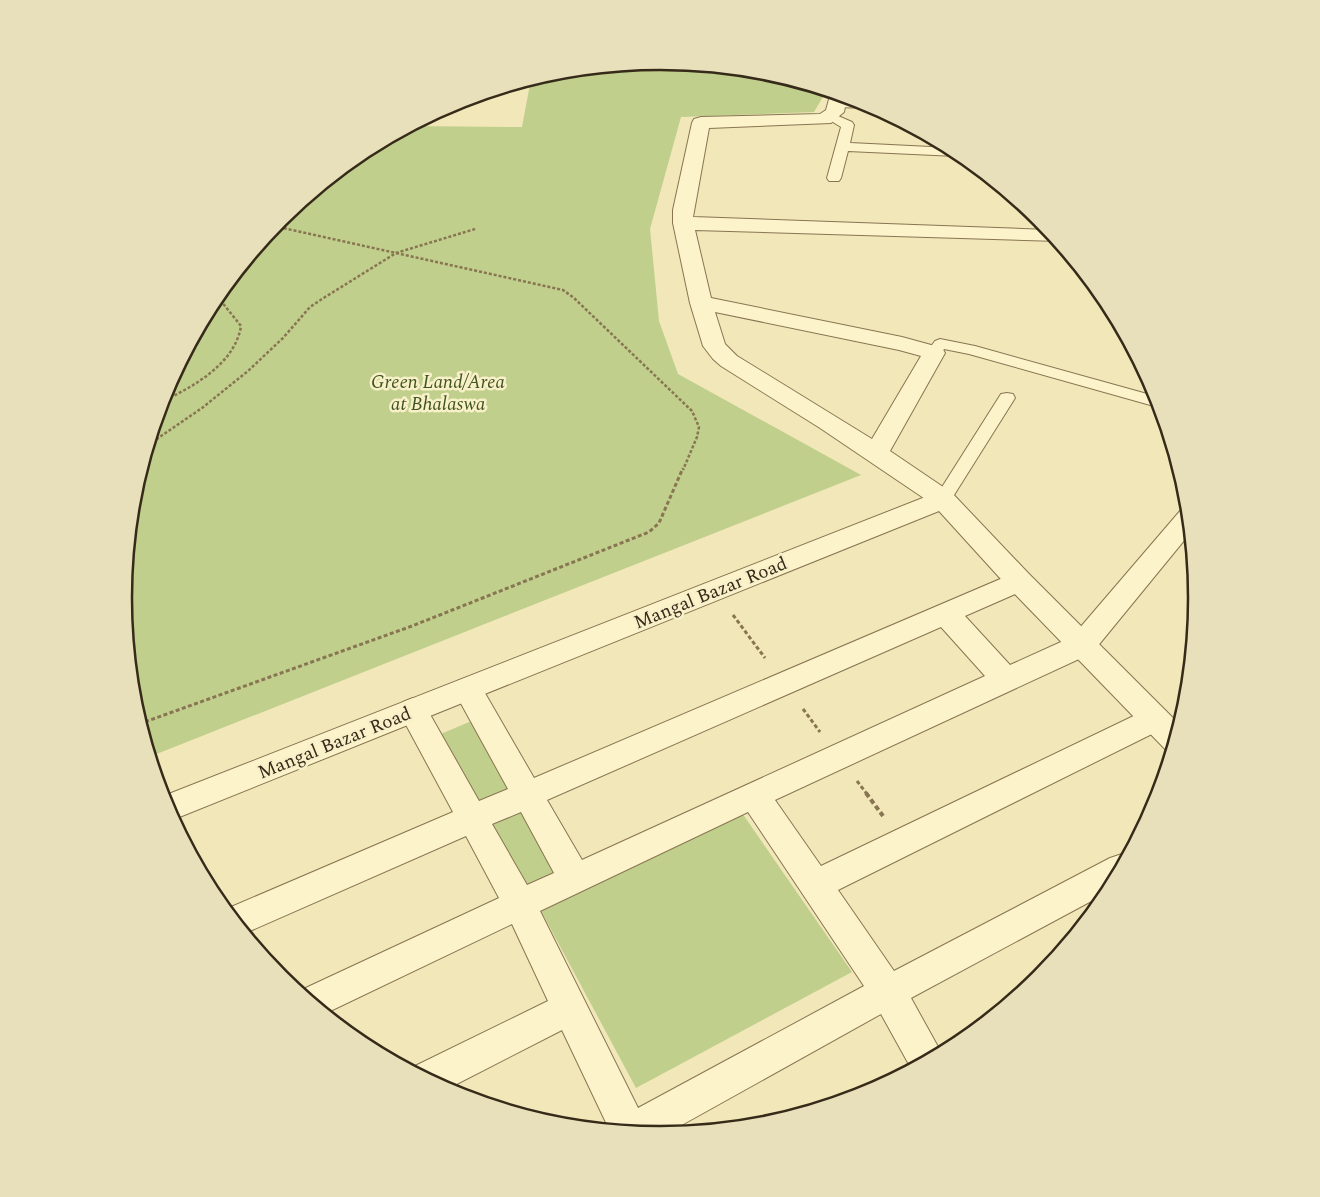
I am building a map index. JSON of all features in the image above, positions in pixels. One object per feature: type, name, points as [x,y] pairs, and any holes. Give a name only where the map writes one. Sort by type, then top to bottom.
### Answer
[{"type":"street","points":[[816,885],[903,842],[1166,729],[1019,581],[943,499],[829,422],[729,361],[714,346],[701,303],[683,223],[683,210],[701,123],[824,119],[834,105]]},
{"type":"street","points":[[683,223],[1044,236]]},
{"type":"street","points":[[701,303],[902,344],[934,353],[876,454]]},
{"type":"street","name":"Mangal Bazar Road","points":[[174,806],[943,499]]},
{"type":"street","points":[[317,1000],[754,795],[1082,645],[1183,524]]},
{"type":"street","points":[[240,919],[1019,581]]},
{"type":"street","points":[[945,613],[1006,680]]},
{"type":"street","points":[[468,689],[575,879]]},
{"type":"street","points":[[414,710],[520,905],[627,1126]]},
{"type":"street","points":[[754,795],[888,992],[924,1056]]},
{"type":"street","points":[[640,1126],[1111,874]]},
{"type":"street","points":[[434,1076],[570,1008]]},
{"type":"lane","points":[[834,105],[850,105]]},
{"type":"lane","points":[[834,105],[848,125],[834,178]]},
{"type":"lane","points":[[842,147],[941,151]]},
{"type":"lane","points":[[934,353],[940,344],[970,349],[1149,400]]},
{"type":"lane","points":[[943,499],[1007,398]]},
{"type":"path","points":[[147,722],[412,626],[649,532],[659,523],[697,437],[699,426],[692,411],[563,290],[283,228]]},
{"type":"path","points":[[157,439],[202,408],[248,371],[310,308],[396,253],[475,229]]},
{"type":"path","points":[[171,398],[203,378],[225,358],[240,338],[241,326],[223,303]]},
{"type":"path","points":[[715,590],[903,842]]},
{"type":"green space","name":"Green Land/Area at Bhalaswa","points":[[625,71],[695,71],[729,75],[763,80],[823,96],[814,112],[681,117],[650,229],[659,321],[678,374],[861,475],[156,754],[142,702],[136,667],[132,598],[136,530],[142,495],[160,429],[172,396],[202,334],[241,277],[286,225],[338,179],[366,159],[424,126],[522,127],[530,86],[557,80]]},
{"type":"green space","points":[[474,720],[563,874],[522,893],[436,736]]},
{"type":"green space","points":[[742,813],[852,972],[636,1088],[540,909]]}]
